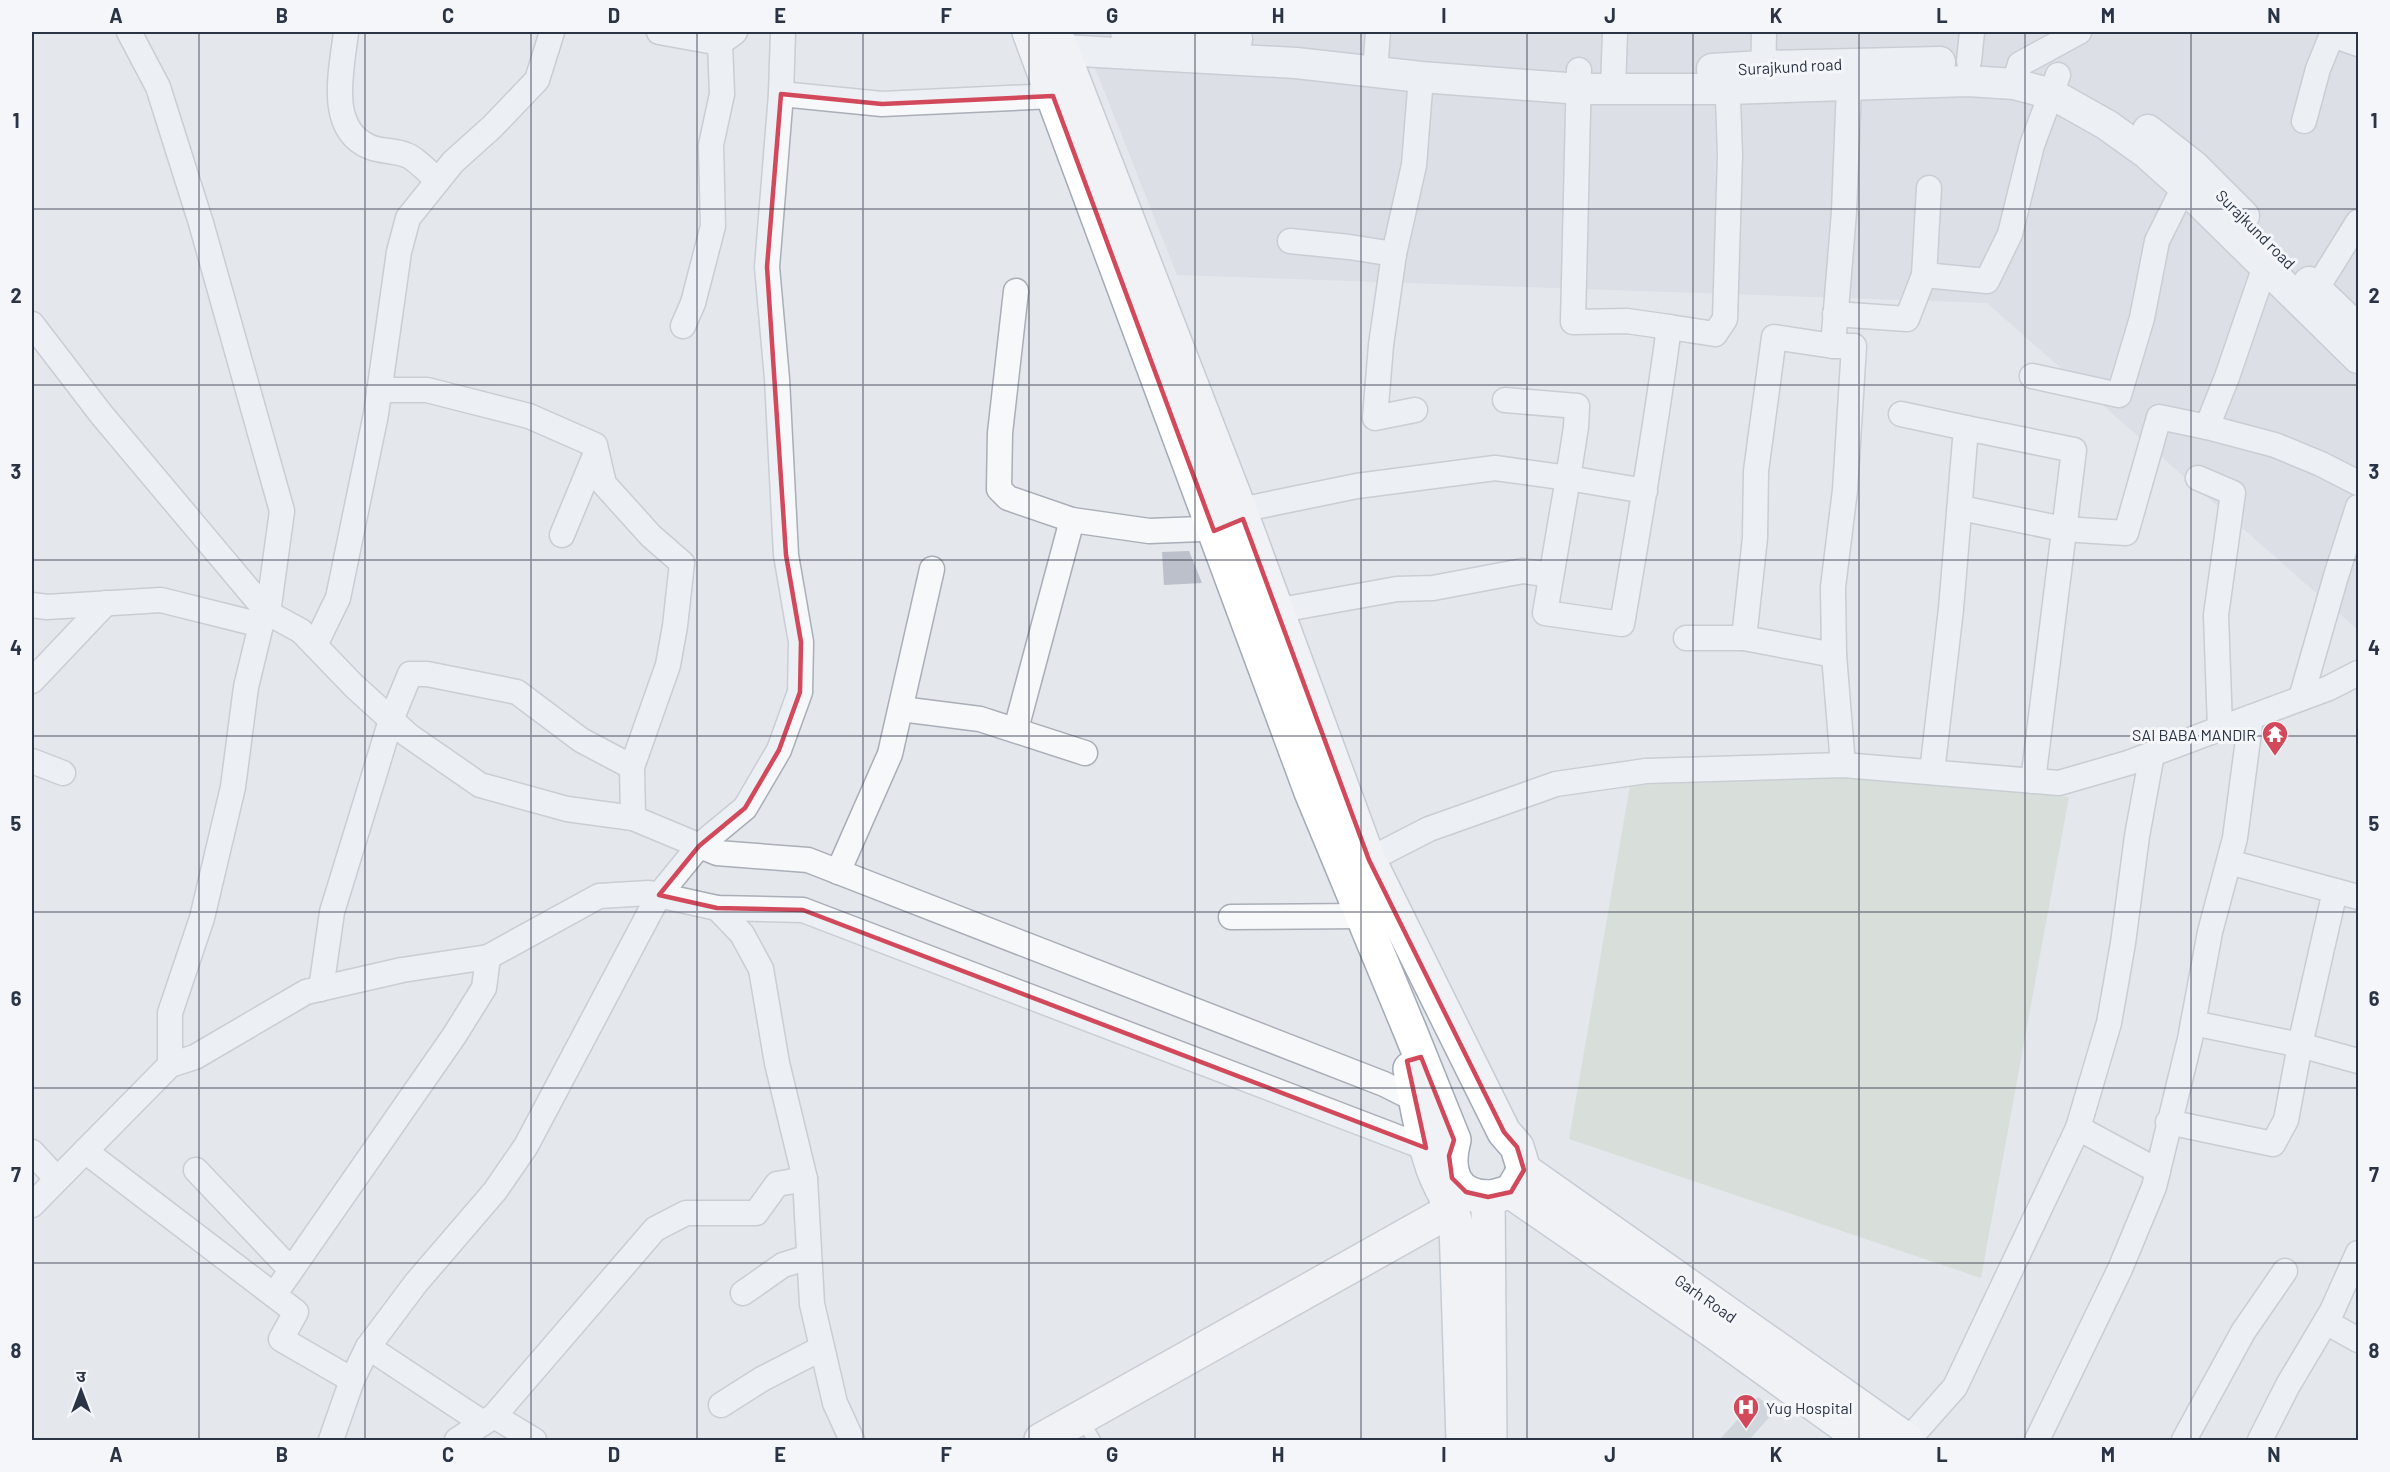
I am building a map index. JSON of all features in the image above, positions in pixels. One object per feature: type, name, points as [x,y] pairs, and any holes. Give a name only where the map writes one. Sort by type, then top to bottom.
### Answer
[{"type":"main road","points":[[1046,41],[1053,96],[1227,521],[1275,611],[1356,866],[1361,916],[1454,1140],[1449,1155],[1452,1178],[1466,1192],[1510,1177]]},
{"type":"main road","points":[[1046,41],[1227,521],[1311,792],[1356,866],[1504,1132],[1510,1177],[1490,1440]]},
{"type":"main road","points":[[1411,1033],[1407,1055],[1426,1148],[1435,1174],[1453,1209],[1458,1243],[1463,1440]]},
{"type":"main road","name":"Garh Road","points":[[1510,1177],[1766,1355],[1907,1440]]},
{"type":"main road","points":[[1041,1440],[1088,1429],[1453,1209]]},
{"type":"main road","name":"Garh Road","points":[[1766,1355],[1845,1435]]},
{"type":"street","points":[[129,32],[158,87],[201,223],[282,511],[265,619],[246,687],[233,787],[202,918],[170,1013],[170,1065]]},
{"type":"street","points":[[346,32],[340,99],[346,127],[357,141],[373,148],[408,155],[438,180]]},
{"type":"street","points":[[315,645],[338,598],[379,390],[399,252],[408,218],[453,162],[492,127],[537,80],[552,32]]},
{"type":"street","points":[[659,32],[727,37],[722,94],[711,145],[713,226],[693,303],[683,326]]},
{"type":"street","points":[[331,1440],[352,1380],[368,1347],[416,1283],[495,1191],[526,1146],[659,896],[699,846],[745,808],[779,750],[800,692],[801,642],[786,555],[777,379],[767,267],[781,94],[783,32]]},
{"type":"street","name":"Surajkund road","points":[[1126,32],[1296,53],[1376,51],[1423,68],[1579,79],[1728,79],[1762,76],[1968,71],[2017,74],[2055,85],[2143,126],[2189,177],[2311,299],[2358,329]]},
{"type":"street","points":[[1613,80],[1615,32]]},
{"type":"street","points":[[1764,32],[1762,76],[1849,85],[1968,71],[1971,32]]},
{"type":"street","points":[[2017,74],[2079,32]]},
{"type":"street","points":[[2304,121],[2318,69],[2333,33],[2358,44]]},
{"type":"street","points":[[1046,41],[1296,53]]},
{"type":"street","points":[[1415,410],[1374,418],[1381,345],[1394,254],[1414,165],[1423,68]]},
{"type":"street","points":[[1579,79],[1574,322],[1627,321],[1715,334],[1725,319],[1730,155],[1728,79]]},
{"type":"street","points":[[1833,346],[1844,212],[1849,85]]},
{"type":"street","points":[[1924,275],[1987,281],[2010,234],[2032,145],[2055,85]]},
{"type":"street","points":[[781,94],[882,104],[1053,96]]},
{"type":"street","points":[[2032,376],[2119,395],[2142,318],[2157,241],[2189,177],[2265,266],[2311,299],[2358,358]]},
{"type":"street","points":[[1835,314],[1907,319],[1924,275],[1929,188]]},
{"type":"street","points":[[2311,299],[2358,222]]},
{"type":"street","points":[[1290,241],[1394,254]]},
{"type":"street","points":[[2206,428],[2227,377],[2265,266]]},
{"type":"street","points":[[1016,291],[1000,433],[999,489],[1008,498],[1072,520],[1149,531],[1202,529],[1357,486],[1495,468],[1645,491]]},
{"type":"street","points":[[32,324],[265,619]]},
{"type":"street","points":[[1505,400],[1577,406],[1568,478],[1545,613],[1622,624],[1656,426],[1669,327]]},
{"type":"street","points":[[1744,638],[1755,538],[1756,471],[1774,337],[1833,346],[1854,346],[1845,490],[1833,587],[1834,655],[1843,765]]},
{"type":"street","points":[[379,390],[427,390],[530,416],[595,445],[604,484],[651,536],[681,562],[675,626],[668,665],[632,767],[633,818]]},
{"type":"street","points":[[1901,414],[2074,450],[2033,781]]},
{"type":"street","points":[[1961,507],[2063,529],[2126,533],[2159,417],[2275,445],[2321,464],[2358,483]]},
{"type":"street","points":[[1932,772],[1961,507],[1966,428]]},
{"type":"street","points":[[562,535],[596,453]]},
{"type":"street","points":[[2198,478],[2234,493],[2216,615],[2220,729]]},
{"type":"street","points":[[2301,698],[2358,507]]},
{"type":"street","points":[[1016,729],[1072,520]]},
{"type":"street","points":[[838,872],[890,754],[932,569]]},
{"type":"street","points":[[1275,611],[1397,589],[1433,588],[1523,571],[1551,575]]},
{"type":"street","points":[[32,605],[47,607],[161,600],[265,619],[301,631],[408,735],[480,785],[567,809],[633,818],[717,853],[808,860],[1384,1083],[1416,1100]]},
{"type":"street","points":[[32,681],[106,603]]},
{"type":"street","points":[[1686,638],[1744,638],[1834,655]]},
{"type":"street","points":[[321,989],[332,912],[391,720],[410,674],[427,674],[517,692],[581,740],[632,767]]},
{"type":"street","points":[[1356,866],[1429,829],[1556,784],[1646,771],[1843,765],[2059,783],[2152,754],[2358,674]]},
{"type":"street","points":[[901,709],[980,719],[1086,753]]},
{"type":"street","points":[[2037,1440],[2120,1269],[2154,1187],[2193,1023],[2210,932],[2235,838],[2251,717]]},
{"type":"street","points":[[1907,1440],[1955,1387],[2078,1128],[2109,1023],[2123,943],[2137,836],[2152,754]]},
{"type":"street","points":[[32,761],[63,773]]},
{"type":"street","points":[[2229,862],[2358,897]]},
{"type":"street","points":[[2168,1122],[2272,1144],[2286,1120],[2300,1045],[2335,891]]},
{"type":"street","points":[[32,1205],[170,1065],[195,1057],[306,992],[402,970],[488,957],[599,896],[649,893],[717,908],[803,910],[1426,1148]]},
{"type":"street","points":[[717,908],[742,934],[761,969],[777,1063],[805,1179],[812,1304],[835,1403],[852,1440]]},
{"type":"street","points":[[1232,917],[1361,916]]},
{"type":"street","points":[[274,1295],[454,1036],[484,988],[488,957]]},
{"type":"street","points":[[2193,1023],[2300,1045],[2358,1061]]},
{"type":"street","points":[[2078,1128],[2158,1171]]},
{"type":"street","points":[[85,1151],[296,1312],[281,1339],[352,1380]]},
{"type":"street","points":[[32,1152],[57,1179]]},
{"type":"street","points":[[196,1170],[291,1270]]},
{"type":"street","points":[[457,1440],[488,1419],[655,1229],[686,1213],[756,1213],[777,1184],[805,1179]]},
{"type":"street","points":[[2269,1437],[2288,1385],[2326,1322],[2358,1253]]},
{"type":"street","points":[[743,1293],[783,1265],[809,1257]]},
{"type":"street","points":[[2184,1440],[2243,1332],[2285,1270]]},
{"type":"street","points":[[2326,1322],[2358,1340]]},
{"type":"street","points":[[368,1347],[488,1419],[534,1440]]},
{"type":"street","points":[[722,1405],[762,1379],[822,1348]]},
{"type":"highlighted area","points":[[781,94],[882,104],[1053,96],[1214,531],[1243,519],[1369,860],[1504,1132],[1517,1147],[1524,1170],[1511,1192],[1488,1197],[1466,1192],[1452,1178],[1449,1156],[1454,1140],[1421,1057],[1407,1061],[1426,1148],[803,910],[717,908],[659,895],[699,846],[745,808],[779,750],[800,692],[801,642],[786,555],[767,267]]},
{"type":"shaded area","points":[[1081,32],[2358,32],[2358,630],[1987,303],[1177,275]]},
{"type":"green space","points":[[1857,777],[2069,797],[1981,1278],[1569,1139],[1630,785]]},
{"type":"building","points":[[1189,551],[1202,583],[1164,585],[1162,552]]},
{"type":"building","points":[[1758,1397],[1775,1411],[1749,1440],[1721,1438]]},
{"type":"place","name":"SAI BABA MANDIR","points":[[2275,757]]},
{"type":"place","name":"Yug Hospital","points":[[1746,1430]]}]
